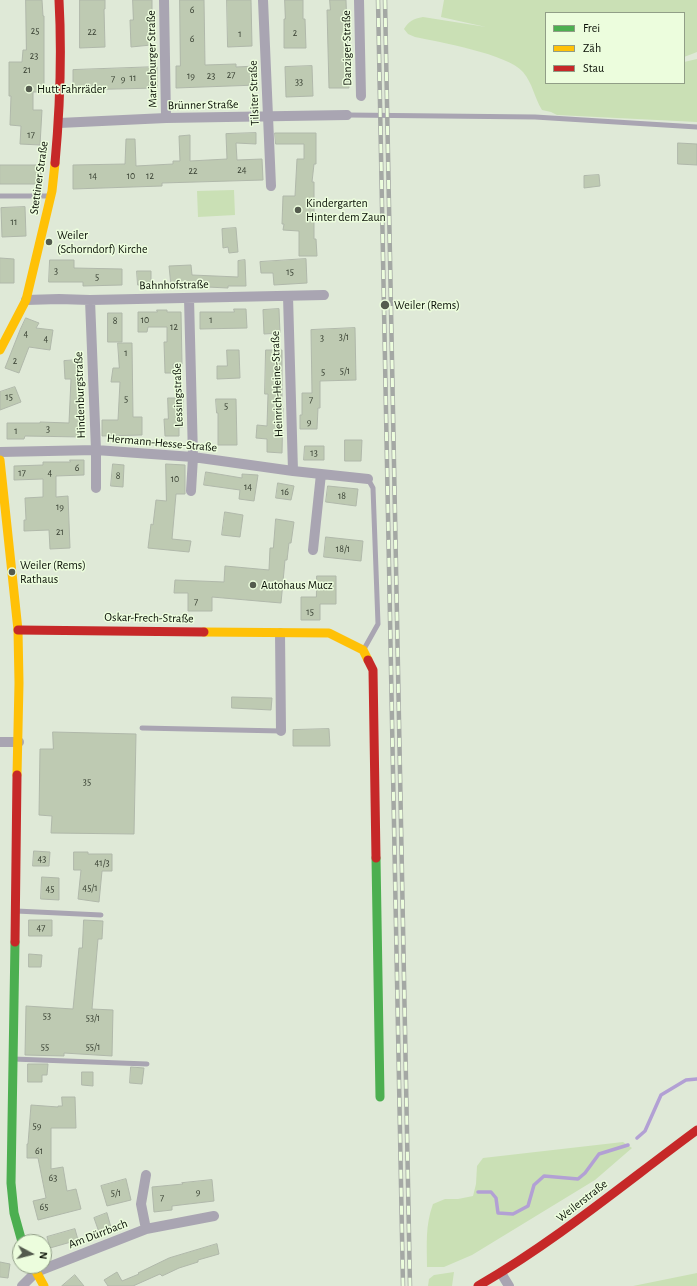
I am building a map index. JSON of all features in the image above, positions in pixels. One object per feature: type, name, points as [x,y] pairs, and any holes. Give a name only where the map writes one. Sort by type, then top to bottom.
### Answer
[{"type":"street","name":"Stettiner Straße","points":[[0,350],[26,300],[51,196],[59,123],[61,39],[59,0]]},
{"type":"street","name":"Marienburger Straße","points":[[164,0],[166,118]]},
{"type":"street","name":"Tilsiter Straße","points":[[263,0],[271,186]]},
{"type":"street","name":"Danziger Straße","points":[[359,0],[361,96]]},
{"type":"street","name":"Brünner Straße","points":[[59,123],[166,118],[347,115]]},
{"type":"street","name":"Bahnhofstraße","points":[[26,300],[324,295]]},
{"type":"street","name":"Heinrich-Heine-Straße","points":[[288,296],[293,472]]},
{"type":"street","name":"Lessingstraße","points":[[189,298],[193,457],[191,491]]},
{"type":"street","name":"Hindenburgstraße","points":[[90,300],[96,450],[96,488]]},
{"type":"street","name":"Hermann-Hesse-Straße","points":[[0,452],[96,450],[193,457],[293,472],[368,479]]},
{"type":"street","points":[[0,460],[2,498],[18,630],[19,742],[16,830],[11,1194],[16,1228],[19,1234]]},
{"type":"street","points":[[313,550],[321,474]]},
{"type":"street","name":"Oskar-Frech-Straße","points":[[18,630],[329,633],[363,650]]},
{"type":"street","points":[[280,633],[281,731]]},
{"type":"street","points":[[363,650],[373,670],[380,1097]]},
{"type":"street","points":[[0,742],[19,742]]},
{"type":"street","name":"Weilerstraße","points":[[478,1286],[501,1273],[556,1237],[658,1158],[697,1130]]},
{"type":"street","name":"Am Dürrbach","points":[[146,1175],[141,1204],[146,1229]]},
{"type":"street","name":"Am Dürrbach","points":[[52,1263],[146,1229],[214,1216]]},
{"type":"street","points":[[501,1273],[509,1286]]},
{"type":"street","points":[[22,1286],[30,1274]]},
{"type":"street","points":[[37,1274],[44,1286]]},
{"type":"lane","points":[[347,115],[535,117],[697,127]]},
{"type":"lane","points":[[0,196],[51,196]]},
{"type":"lane","points":[[363,650],[378,624],[373,488],[368,479]]},
{"type":"lane","points":[[142,728],[281,731]]},
{"type":"lane","points":[[15,910],[100,915]]},
{"type":"lane","points":[[12,1059],[147,1064]]},
{"type":"green space","points":[[444,0],[697,0],[697,52],[685,57],[685,12],[545,12],[545,84],[685,84],[685,62],[697,59],[697,122],[557,115],[542,110],[523,72],[515,66],[489,54],[415,37],[408,34],[404,29],[410,22],[423,17],[486,27],[441,17]]},
{"type":"green space","points":[[234,190],[235,215],[198,217],[197,191]]},
{"type":"green space","points":[[623,1142],[632,1148],[595,1180],[472,1255],[444,1267],[427,1267],[428,1228],[430,1212],[433,1204],[445,1199],[458,1199],[473,1196],[476,1184],[477,1166],[483,1158]]},
{"type":"green space","points":[[454,1272],[452,1286],[428,1286],[429,1279],[434,1275]]},
{"type":"green space","points":[[697,1273],[697,1286],[633,1286]]},
{"type":"building","points":[[26,0],[42,0],[44,16],[44,92],[33,92],[33,110],[42,110],[40,145],[20,144],[21,126],[10,125],[11,96],[9,96],[9,62],[22,62],[23,50],[26,50]]},
{"type":"building","points":[[80,0],[105,0],[105,47],[80,48]]},
{"type":"building","points":[[133,0],[152,0],[152,10],[149,11],[151,45],[131,47],[130,20],[133,20]]},
{"type":"building","points":[[180,0],[204,0],[205,65],[236,64],[236,67],[256,66],[257,85],[176,88],[176,66],[180,66]]},
{"type":"building","points":[[227,0],[251,0],[252,46],[228,47]]},
{"type":"building","points":[[285,0],[303,0],[306,48],[284,48]]},
{"type":"building","points":[[330,0],[346,0],[349,88],[329,88],[327,10],[330,10]]},
{"type":"building","points":[[312,66],[313,96],[286,97],[285,67]]},
{"type":"building","points":[[157,67],[157,88],[73,90],[73,70]]},
{"type":"building","points":[[256,133],[256,144],[236,143],[237,160],[262,159],[263,180],[162,183],[162,186],[73,189],[73,165],[125,164],[126,139],[135,139],[136,166],[173,164],[173,161],[180,161],[179,136],[190,135],[190,161],[227,159],[226,134]]},
{"type":"building","points":[[275,133],[316,133],[316,164],[314,164],[312,182],[314,182],[314,239],[316,239],[317,256],[299,256],[299,231],[283,230],[284,224],[282,224],[283,196],[295,196],[297,159],[304,159],[304,144],[276,144]]},
{"type":"building","points":[[678,143],[697,144],[697,165],[678,164]]},
{"type":"building","points":[[0,165],[41,165],[41,184],[0,184]]},
{"type":"building","points":[[599,175],[600,186],[584,188],[584,176]]},
{"type":"building","points":[[25,207],[26,236],[2,237],[1,208]]},
{"type":"building","points":[[236,228],[238,252],[229,253],[228,247],[223,248],[222,229]]},
{"type":"building","points":[[0,258],[14,259],[14,283],[0,283]]},
{"type":"building","points":[[306,259],[307,283],[274,285],[273,273],[261,273],[260,262]]},
{"type":"building","points":[[50,260],[74,260],[74,268],[122,269],[122,285],[83,286],[83,282],[49,282]]},
{"type":"building","points":[[245,260],[246,286],[228,286],[228,288],[207,287],[207,284],[171,286],[169,266],[191,265],[192,275],[238,277],[238,261]]},
{"type":"building","points":[[137,271],[151,271],[151,285],[138,285]]},
{"type":"building","points":[[234,309],[246,309],[247,328],[200,329],[200,312],[234,312]]},
{"type":"building","points":[[279,309],[280,333],[264,334],[263,310]]},
{"type":"building","points":[[157,310],[181,312],[182,364],[173,364],[174,373],[165,373],[164,342],[167,342],[167,327],[148,327],[147,332],[138,332],[138,312],[157,312]]},
{"type":"building","points":[[108,313],[122,313],[122,342],[108,342]]},
{"type":"building","points":[[26,318],[39,323],[36,328],[53,330],[50,350],[29,347],[19,373],[5,368]]},
{"type":"building","points":[[355,328],[356,380],[320,381],[320,408],[318,408],[317,429],[300,429],[300,415],[302,415],[302,393],[312,393],[311,330]]},
{"type":"building","points":[[118,343],[132,343],[133,417],[142,417],[142,435],[102,436],[102,420],[118,420],[120,382],[111,382],[113,368],[119,368]]},
{"type":"building","points":[[227,350],[239,350],[240,378],[217,379],[217,366],[227,366]]},
{"type":"building","points":[[266,350],[282,350],[282,453],[267,452],[267,439],[256,438],[257,425],[267,426],[268,394],[265,394]]},
{"type":"building","points":[[78,360],[78,392],[83,392],[82,437],[25,436],[24,439],[7,439],[7,423],[69,423],[71,379],[65,379],[64,361]]},
{"type":"building","points":[[15,387],[21,402],[0,410],[0,392]]},
{"type":"building","points":[[168,398],[183,398],[183,427],[179,427],[179,436],[165,436],[164,419],[168,419]]},
{"type":"building","points":[[216,399],[236,399],[237,445],[218,445],[218,413]]},
{"type":"building","points":[[345,440],[362,440],[361,461],[345,461]]},
{"type":"building","points":[[305,446],[324,446],[324,460],[304,460]]},
{"type":"building","points":[[70,460],[84,460],[84,475],[56,476],[56,497],[68,496],[70,548],[50,549],[49,530],[24,531],[24,520],[26,520],[25,498],[43,497],[43,479],[14,480],[14,466],[43,465],[43,462],[70,462]]},
{"type":"building","points":[[113,464],[124,465],[123,487],[111,486]]},
{"type":"building","points":[[166,464],[185,465],[185,494],[176,494],[172,539],[191,541],[189,552],[148,548],[156,500],[166,501]]},
{"type":"building","points":[[206,472],[242,478],[242,474],[258,475],[254,501],[239,499],[240,490],[204,485]]},
{"type":"building","points":[[278,483],[294,486],[291,500],[276,498]]},
{"type":"building","points":[[328,486],[358,489],[356,506],[326,502]]},
{"type":"building","points":[[225,512],[243,515],[240,537],[222,535]]},
{"type":"building","points":[[276,519],[294,522],[287,560],[285,560],[281,603],[212,597],[212,611],[188,611],[188,593],[174,593],[175,580],[224,582],[225,566],[269,570],[270,548],[273,548]]},
{"type":"building","points":[[326,537],[363,541],[361,561],[324,557]]},
{"type":"building","points":[[317,576],[336,576],[336,604],[320,604],[320,620],[301,620],[301,597],[316,597]]},
{"type":"building","points":[[232,697],[272,698],[271,710],[232,708]]},
{"type":"building","points":[[329,729],[330,746],[293,746],[293,730]]},
{"type":"building","points":[[53,732],[136,734],[134,834],[51,833],[52,816],[39,815],[40,749],[53,749]]},
{"type":"building","points":[[34,851],[50,852],[49,866],[33,866]]},
{"type":"building","points":[[74,852],[88,852],[88,854],[112,854],[112,871],[102,871],[99,902],[78,899],[81,870],[74,870]]},
{"type":"building","points":[[42,877],[59,878],[59,900],[41,899]]},
{"type":"building","points":[[29,920],[52,920],[52,936],[29,936]]},
{"type":"building","points":[[84,920],[103,921],[102,939],[98,939],[92,1009],[113,1010],[112,1056],[64,1053],[64,1056],[25,1055],[26,1006],[73,1009],[79,948],[82,948]]},
{"type":"building","points":[[29,954],[42,955],[41,967],[29,967]]},
{"type":"building","points":[[28,1064],[48,1064],[47,1075],[42,1075],[42,1082],[28,1082]]},
{"type":"building","points":[[131,1067],[144,1068],[142,1084],[130,1083]]},
{"type":"building","points":[[82,1072],[93,1072],[93,1086],[82,1085]]},
{"type":"building","points":[[62,1097],[75,1097],[76,1128],[51,1128],[51,1169],[63,1167],[67,1191],[76,1189],[81,1209],[38,1220],[33,1201],[46,1198],[38,1158],[27,1158],[31,1105],[62,1106]]},
{"type":"building","points":[[126,1179],[131,1200],[107,1206],[101,1186]]},
{"type":"building","points":[[212,1180],[214,1201],[172,1206],[172,1210],[154,1212],[152,1187]]},
{"type":"building","points":[[107,1213],[112,1231],[100,1235],[94,1218]]},
{"type":"building","points":[[75,1229],[78,1240],[52,1247],[52,1236]]},
{"type":"building","points":[[217,1244],[219,1254],[198,1260],[198,1262],[179,1268],[162,1276],[160,1274],[133,1286],[108,1286],[104,1280],[117,1272],[122,1281],[169,1258]]},
{"type":"building","points":[[0,1262],[10,1264],[8,1278],[0,1277]]},
{"type":"building","points":[[75,1275],[84,1286],[62,1286]]},
{"type":"waterway","points":[[637,1138],[645,1131],[661,1095],[686,1080],[697,1079]]},
{"type":"waterway","points":[[478,1192],[491,1192],[496,1198],[498,1213],[513,1214],[528,1206],[534,1185],[544,1176],[578,1179],[585,1173],[599,1154],[628,1145]]},
{"type":"railway","points":[[378,0],[403,1286]]},
{"type":"railway","points":[[385,0],[410,1286]]},
{"type":"traffic: fast","points":[[376,858],[380,1097]]},
{"type":"traffic: fast","points":[[15,942],[11,1183],[14,1213],[20,1234]]},
{"type":"traffic: slow","points":[[0,350],[26,300],[52,191],[55,163]]},
{"type":"traffic: slow","points":[[0,460],[18,630],[19,683],[17,775]]},
{"type":"traffic: slow","points":[[204,632],[329,633],[363,650],[368,660]]},
{"type":"traffic: slow","points":[[37,1274],[44,1286]]},
{"type":"traffic: jam","points":[[55,163],[60,81],[59,0]]},
{"type":"traffic: jam","points":[[18,630],[204,632]]},
{"type":"traffic: jam","points":[[368,660],[373,670],[376,858]]},
{"type":"traffic: jam","points":[[15,942],[17,775]]},
{"type":"traffic: jam","points":[[478,1286],[507,1269],[563,1231],[697,1130]]},
{"type":"place","name":"Hutt Fahrräder","points":[[29,89]]},
{"type":"place","name":"Kindergarten Hinter dem Zaun","points":[[298,210]]},
{"type":"place","name":"Weiler (Schorndorf) Kirche","points":[[49,242]]},
{"type":"place","name":"Weiler (Rems)","points":[[385,305]]},
{"type":"place","name":"Weiler (Rems) Rathaus","points":[[12,572]]},
{"type":"place","name":"Autohaus Mucz","points":[[253,585]]}]
